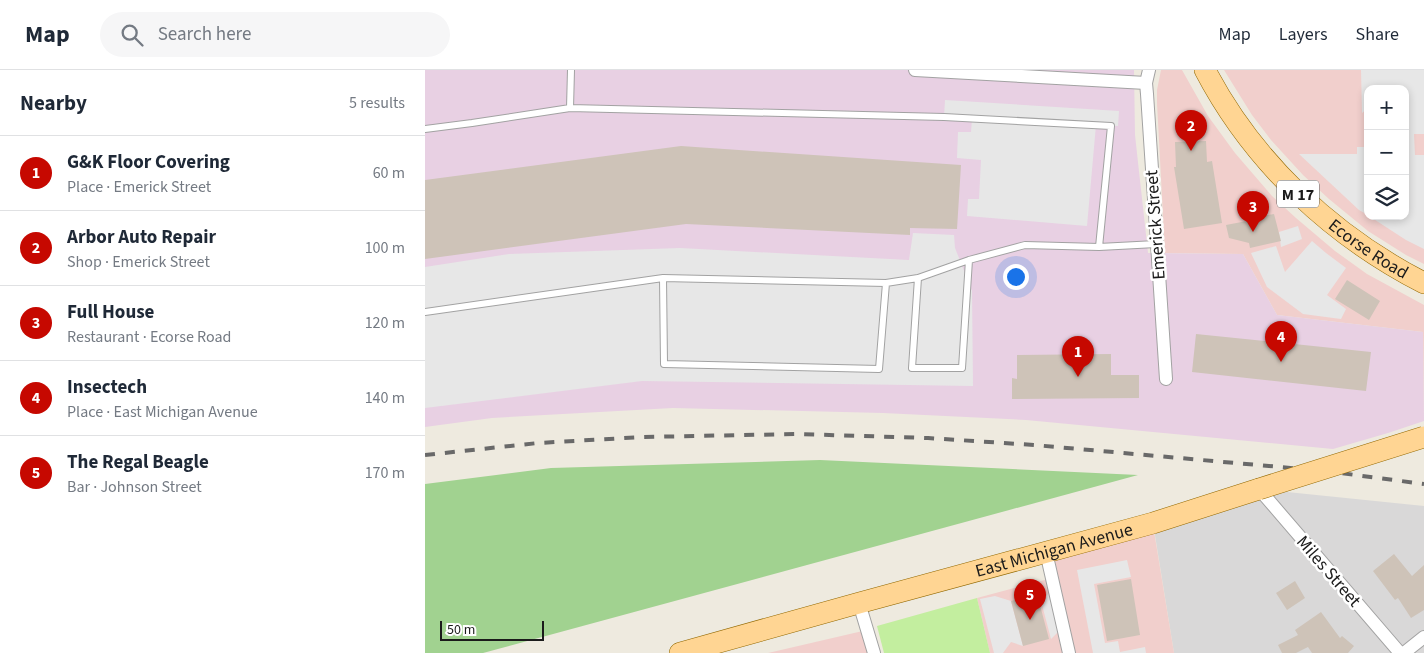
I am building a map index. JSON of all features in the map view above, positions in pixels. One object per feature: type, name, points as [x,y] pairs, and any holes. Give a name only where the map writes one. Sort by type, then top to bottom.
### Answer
[{"type":"main road","name":"Ecorse Road","points":[[1205,70],[1217,93],[1255,147],[1305,201],[1362,247],[1400,271],[1424,283]]},
{"type":"main road","name":"East Michigan Avenue","points":[[680,653],[1153,523],[1424,437]]},
{"type":"street","points":[[915,70],[1148,76]]},
{"type":"street","name":"Emerick Street","points":[[1148,76],[1156,244],[1166,379]]},
{"type":"street","name":"Miles Street","points":[[1259,489],[1400,653]]},
{"type":"street","points":[[1046,552],[1069,653]]},
{"type":"street","points":[[859,603],[874,653]]},
{"type":"street","points":[[1404,653],[1424,637]]},
{"type":"lane","points":[[570,108],[571,70]]},
{"type":"lane","points":[[425,129],[570,108],[944,117],[1111,126],[1099,247]]},
{"type":"lane","points":[[425,312],[663,278],[886,283],[919,278],[969,260],[1025,245],[1099,247],[1156,244]]},
{"type":"lane","points":[[919,278],[912,368],[962,368],[969,260]]},
{"type":"lane","points":[[663,278],[664,364],[879,368],[886,283]]},
{"type":"shaded area","points":[[425,70],[1134,70],[1135,135],[1148,253],[1243,254],[1277,315],[1423,332],[1424,421],[1333,449],[1026,420],[883,413],[673,408],[492,418],[425,427]]},
{"type":"shaded area","points":[[1161,70],[1182,70],[1208,116],[1235,153],[1272,196],[1296,218],[1335,251],[1367,274],[1424,305],[1424,421],[1423,332],[1277,315],[1243,254],[1165,253],[1157,103],[1157,90]]},
{"type":"shaded area","points":[[1224,70],[1424,70],[1424,264],[1368,231],[1303,175],[1271,140],[1252,115]]},
{"type":"shaded area","points":[[1361,70],[1424,70],[1424,134],[1414,134],[1415,155],[1424,155],[1424,249],[1375,220],[1409,220],[1409,85],[1364,85],[1364,111],[1362,113]]},
{"type":"shaded area","points":[[945,100],[1119,111],[1118,126],[1096,125],[1087,226],[967,216],[968,199],[979,199],[981,160],[957,158],[958,132],[971,132],[972,119],[944,117]]},
{"type":"shaded area","points":[[1357,147],[1364,147],[1364,213],[1299,154],[1357,154]]},
{"type":"shaded area","points":[[1298,226],[1302,239],[1281,247],[1279,232]]},
{"type":"shaded area","points":[[913,233],[954,235],[955,248],[972,291],[973,386],[642,381],[425,408],[425,267],[509,254],[680,248],[909,260]]},
{"type":"shaded area","points":[[1312,241],[1346,268],[1327,295],[1346,309],[1341,319],[1303,314],[1267,287],[1251,253],[1276,246],[1285,272]]},
{"type":"shaded area","points":[[1259,489],[1424,506],[1424,653],[1174,653],[1153,523]]},
{"type":"shaded area","points":[[1153,525],[1174,653],[990,653],[977,598],[1052,578],[1046,552]]},
{"type":"shaded area","points":[[1127,560],[1131,577],[1094,584],[1105,643],[1118,641],[1120,652],[1145,647],[1146,653],[1093,653],[1077,570]]},
{"type":"shaded area","points":[[1052,590],[1061,629],[1051,639],[1041,601]]},
{"type":"shaded area","points":[[995,596],[1011,601],[1023,646],[1011,642],[1003,653],[994,653],[980,599]]},
{"type":"shaded area","points":[[867,630],[874,653],[768,653]]},
{"type":"green space","points":[[820,460],[1138,475],[483,653],[425,653],[425,484],[551,468]]},
{"type":"green space","points":[[977,598],[990,653],[884,653],[877,626]]},
{"type":"building","points":[[1206,141],[1207,162],[1212,161],[1222,223],[1184,229],[1174,167],[1176,167],[1175,142]]},
{"type":"building","points":[[681,146],[961,165],[957,229],[910,228],[910,235],[686,224],[425,259],[425,180]]},
{"type":"building","points":[[1274,214],[1281,241],[1250,248],[1249,243],[1229,238],[1226,225]]},
{"type":"building","points":[[1347,280],[1380,301],[1369,320],[1335,299]]},
{"type":"building","points":[[1196,334],[1371,352],[1366,391],[1192,372]]},
{"type":"building","points":[[1111,354],[1111,375],[1139,375],[1139,398],[1012,399],[1012,378],[1017,379],[1017,355]]},
{"type":"building","points":[[1394,554],[1412,576],[1424,565],[1424,610],[1411,618],[1398,598],[1395,600],[1373,571]]},
{"type":"building","points":[[1131,579],[1140,635],[1107,641],[1097,585]]},
{"type":"building","points":[[1295,581],[1305,598],[1287,610],[1276,593]]},
{"type":"building","points":[[1037,594],[1049,639],[1023,646],[1011,601]]},
{"type":"building","points":[[1321,612],[1340,638],[1342,636],[1354,646],[1348,653],[1312,653],[1308,647],[1296,653],[1282,653],[1278,645],[1298,635],[1295,630]]},
{"type":"railway","points":[[425,455],[538,443],[643,437],[797,434],[928,438],[1034,445],[1325,471],[1424,484]]},
{"type":"place","name":"Arbor Auto Repair","points":[[1191,151]]},
{"type":"place","name":"Full House","points":[[1253,232]]},
{"type":"place","name":"Insectech","points":[[1281,362]]},
{"type":"place","name":"G&K Floor Covering","points":[[1078,377]]},
{"type":"place","name":"The Regal Beagle","points":[[1030,620]]}]
